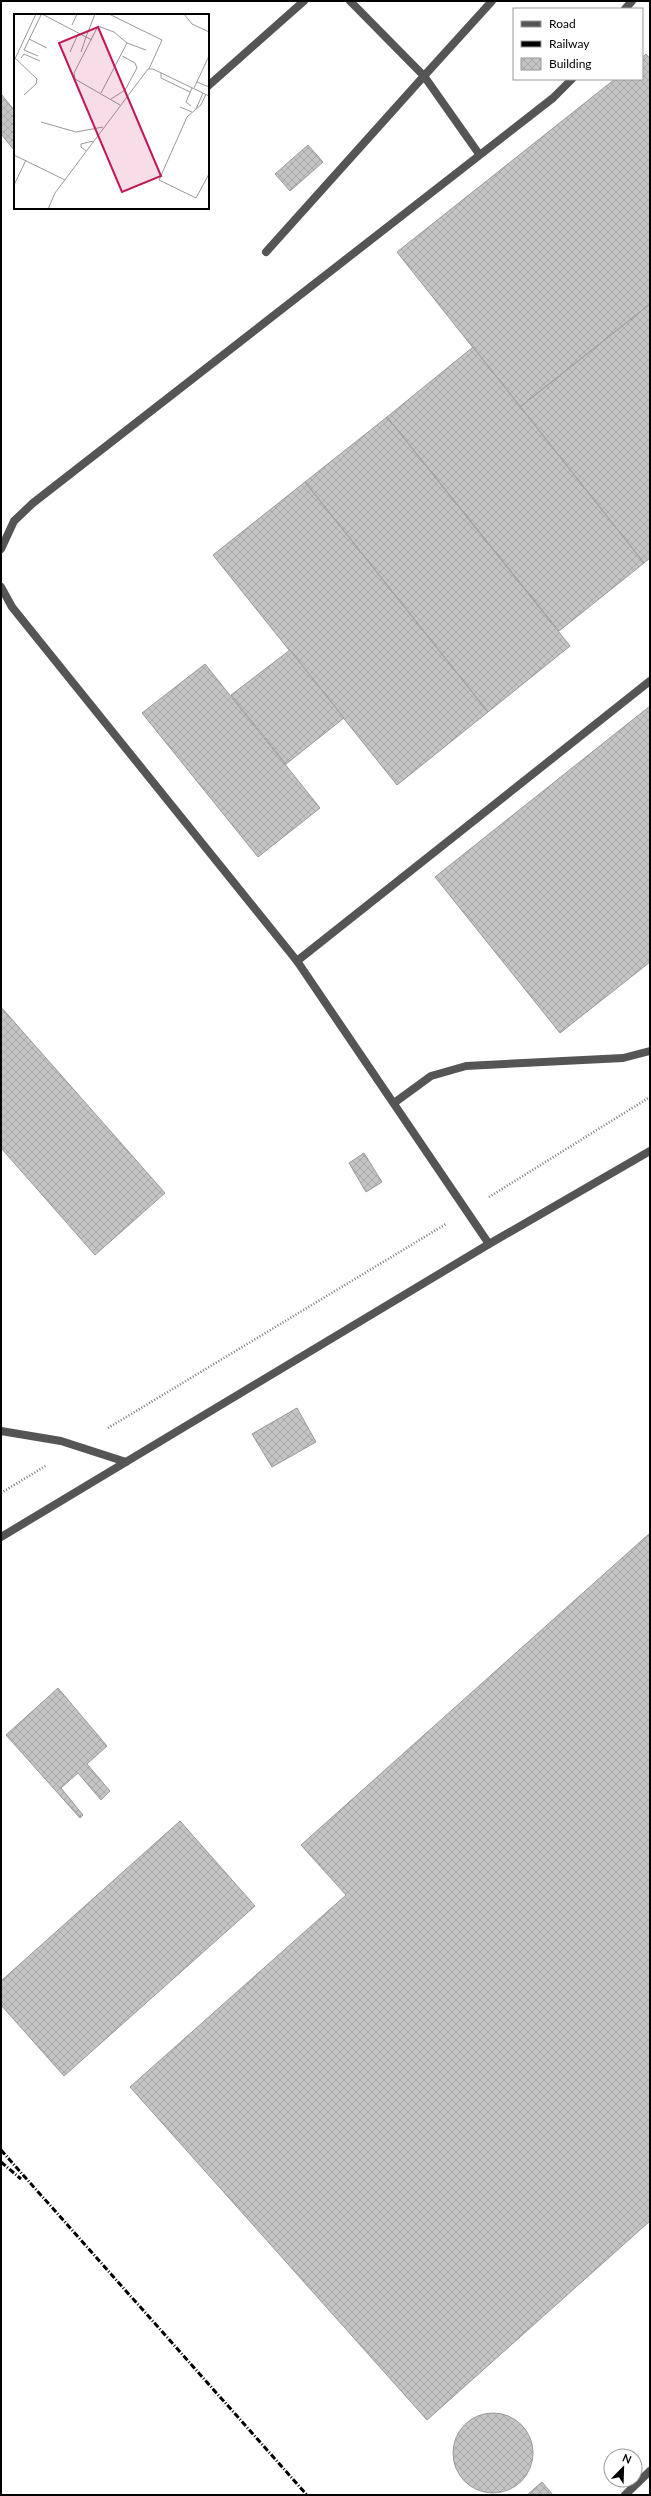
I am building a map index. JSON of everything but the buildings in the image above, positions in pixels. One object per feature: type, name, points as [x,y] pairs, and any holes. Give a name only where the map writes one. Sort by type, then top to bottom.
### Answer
[{"type":"street","points":[[209,85],[304,1]]},
{"type":"street","points":[[350,1],[424,76],[479,154]]},
{"type":"street","points":[[266,252],[492,1]]},
{"type":"street","points":[[1,549],[14,521],[33,503],[479,154],[553,98],[571,80]]},
{"type":"street","points":[[1,587],[12,607],[297,961],[489,1244]]},
{"type":"street","points":[[297,961],[650,681]]},
{"type":"street","points":[[394,1103],[431,1076],[466,1066],[624,1058],[650,1051]]},
{"type":"street","points":[[1,1537],[489,1244],[650,1151]]},
{"type":"street","points":[[1,1431],[61,1442],[126,1462]]},
{"type":"street","points":[[626,2495],[650,2471]]},
{"type":"path","points":[[1,1493],[467,1211],[650,1097]]},
{"type":"railway","points":[[1,2150],[307,2495]]},
{"type":"railway","points":[[1,2162],[21,2179]]}]
